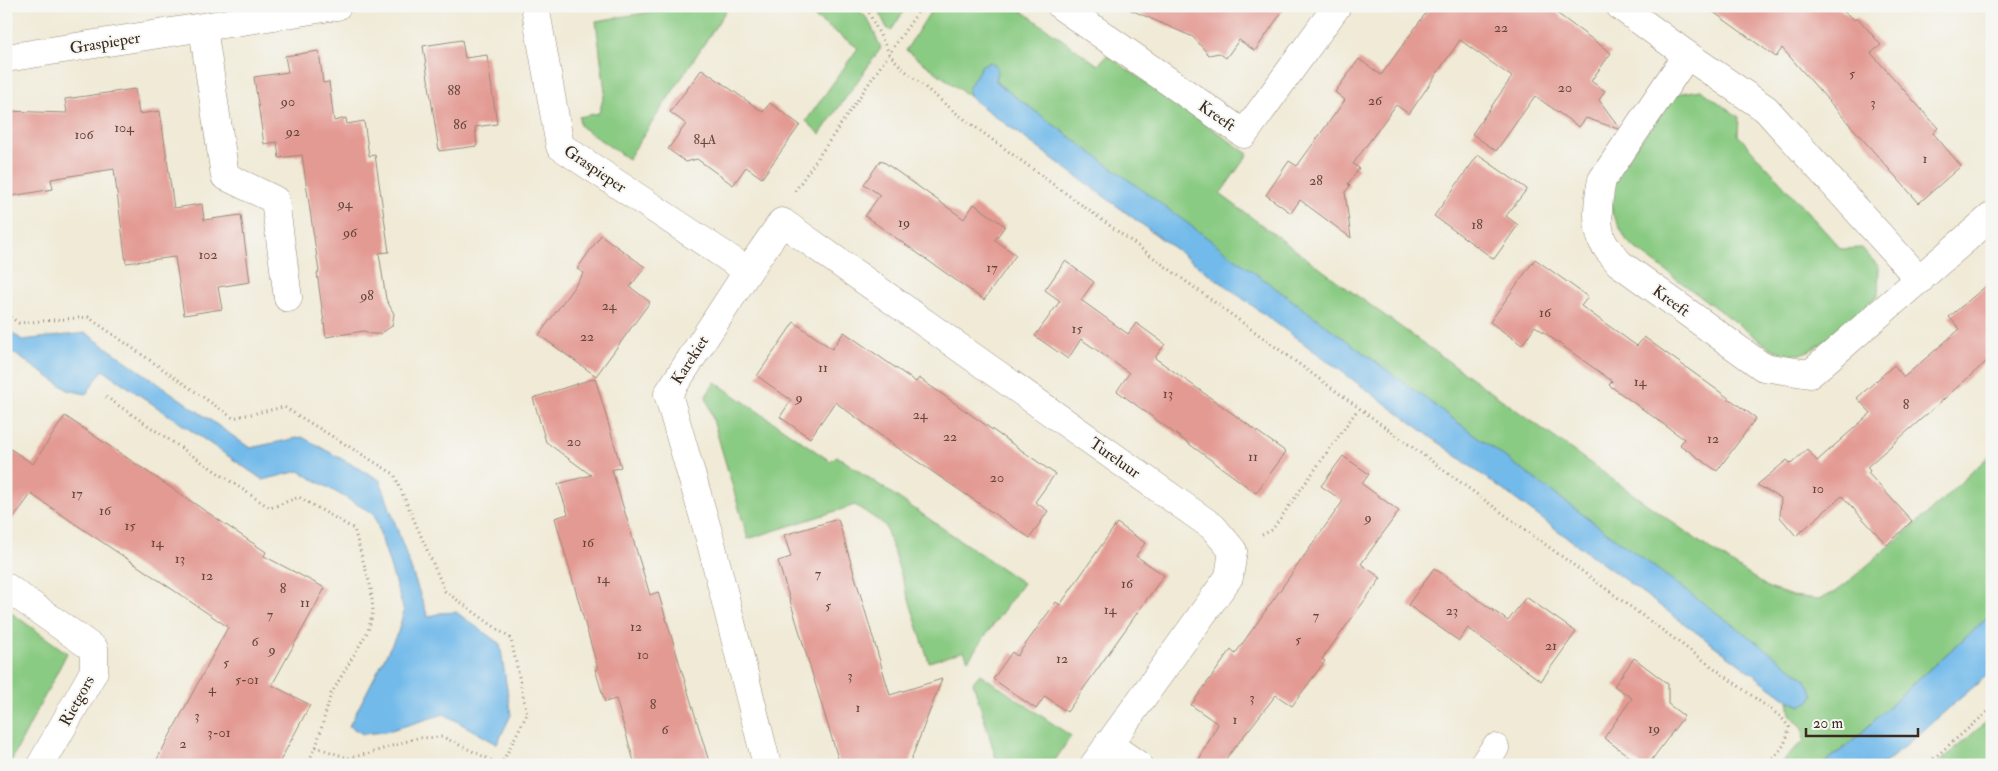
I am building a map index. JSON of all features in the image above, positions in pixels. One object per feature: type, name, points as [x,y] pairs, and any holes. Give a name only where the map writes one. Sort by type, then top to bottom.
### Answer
[{"type":"street","name":"Graspieper","points":[[6,58],[337,6]]},
{"type":"street","name":"Graspieper","points":[[535,6],[560,146],[748,271]]},
{"type":"street","name":"Kreeft","points":[[1061,6],[1244,134],[1337,6]]},
{"type":"street","points":[[1620,6],[1687,56],[1766,109],[1920,280]]},
{"type":"street","points":[[203,28],[225,176],[275,200],[288,298]]},
{"type":"street","name":"Kreeft","points":[[1687,56],[1602,180],[1598,198],[1598,218],[1602,241],[1619,263],[1763,367],[1810,374],[1992,216]]},
{"type":"street","name":"Karekiet","points":[[767,765],[710,539],[668,394],[782,222]]},
{"type":"street","name":"Tureluur","points":[[782,222],[1213,527],[1233,551]]},
{"type":"street","points":[[1138,765],[1101,754],[1229,577],[1233,551]]},
{"type":"street","name":"Rietgors","points":[[6,587],[94,649],[94,670],[41,765]]},
{"type":"path","points":[[862,6],[868,11],[890,55],[902,68],[956,113],[1781,717],[1788,727],[1787,740],[1780,751],[1765,765]]},
{"type":"path","points":[[782,222],[790,198],[922,6]]},
{"type":"path","points":[[6,314],[19,323],[88,317],[233,418],[284,407],[394,474],[445,591],[511,639],[526,714],[501,765],[443,737],[417,738],[348,758],[316,747]]},
{"type":"path","points":[[106,396],[270,508],[299,497],[354,529],[371,588],[373,611],[368,631],[331,694],[316,747],[306,765]]},
{"type":"path","points":[[1233,551],[1272,530],[1358,409]]},
{"type":"path","points":[[1926,765],[1992,708]]},
{"type":"green space","points":[[834,5],[859,11],[870,23],[881,48],[820,134],[806,121],[858,48],[799,6]]},
{"type":"green space","points":[[687,6],[729,6],[628,159],[580,126],[579,117],[599,113],[605,92],[596,21]]},
{"type":"green space","points":[[876,6],[907,6],[891,31],[887,28]]},
{"type":"green space","points":[[934,6],[1015,6],[1098,65],[1107,55],[1248,154],[1220,194],[1352,292],[1704,545],[1769,588],[1792,596],[1819,599],[1836,592],[1926,515],[1992,453],[1992,614],[1907,689],[1854,740],[1822,765],[1779,765],[1792,751],[1804,742],[1803,728],[1790,714],[1788,700],[1801,706],[995,80],[968,94],[971,98],[906,50]]},
{"type":"green space","points":[[1701,90],[1739,117],[1738,135],[1841,249],[1862,248],[1879,267],[1878,295],[1838,331],[1814,348],[1803,353],[1790,355],[1770,348],[1627,241],[1612,213],[1611,191],[1617,172],[1676,94]]},
{"type":"green space","points":[[715,382],[830,461],[837,456],[1023,583],[968,660],[964,651],[929,662],[885,525],[855,505],[748,539],[706,396]]},
{"type":"green space","points":[[6,609],[67,653],[9,765],[6,765]]},
{"type":"green space","points":[[980,674],[1071,736],[1052,765],[998,765],[973,682]]},
{"type":"green space","points":[[1992,717],[1992,756],[1988,765],[1936,765]]},
{"type":"water","points":[[990,62],[996,66],[998,72],[997,83],[1805,678],[1814,695],[1810,701],[1801,706],[1788,700],[973,100],[968,94],[968,89],[982,65]]},
{"type":"water","points":[[6,328],[22,340],[86,333],[250,448],[302,437],[380,480],[428,617],[440,613],[456,612],[500,644],[511,715],[497,744],[444,714],[385,732],[363,734],[349,726],[398,632],[404,611],[374,514],[299,471],[263,480],[103,370],[86,394],[68,390],[6,348]]},
{"type":"water","points":[[1992,614],[1992,671],[1883,765],[1822,765],[1854,740],[1907,689]]},
{"type":"building","points":[[1122,6],[1286,6],[1255,51],[1239,40],[1226,58],[1219,53],[1209,55],[1193,37]]},
{"type":"building","points":[[1431,6],[1547,6],[1611,53],[1591,81],[1605,91],[1599,100],[1619,127],[1618,129],[1586,118],[1579,127],[1535,96],[1496,151],[1472,134],[1512,77],[1460,40],[1409,114],[1396,105],[1353,164],[1359,168],[1345,192],[1351,238],[1300,200],[1291,213],[1266,195],[1289,161],[1297,166],[1345,100],[1335,92],[1359,59],[1381,75]]},
{"type":"building","points":[[1705,6],[1836,6],[1855,20],[1857,17],[1881,45],[1871,53],[1938,128],[1933,133],[1961,166],[1919,203],[1782,48],[1776,57]]},
{"type":"building","points":[[462,40],[465,58],[487,55],[497,124],[475,127],[477,146],[439,151],[423,46]]},
{"type":"building","points":[[319,51],[323,83],[329,82],[334,121],[346,118],[347,124],[364,121],[369,156],[375,155],[389,252],[379,253],[386,299],[394,314],[392,326],[380,334],[364,331],[326,337],[317,273],[319,272],[302,155],[279,158],[277,142],[264,144],[254,77],[288,72],[285,56]]},
{"type":"building","points":[[702,69],[763,112],[770,103],[800,125],[762,178],[746,167],[733,185],[697,159],[686,162],[668,149],[686,124],[670,112]]},
{"type":"building","points":[[135,89],[139,114],[160,111],[174,208],[202,204],[204,220],[241,215],[250,282],[218,287],[222,309],[184,315],[175,257],[126,263],[114,169],[51,179],[53,189],[6,197],[6,111],[67,113],[65,99]]},
{"type":"building","points":[[1478,155],[1527,189],[1506,216],[1518,225],[1494,259],[1434,216]]},
{"type":"building","points":[[881,160],[964,219],[974,204],[1005,226],[995,240],[1016,255],[984,300],[865,216],[880,195],[864,184]]},
{"type":"building","points":[[601,235],[645,267],[630,287],[650,302],[596,376],[539,335],[584,273],[577,269]]},
{"type":"building","points":[[1535,259],[1588,297],[1581,306],[1637,346],[1644,337],[1756,418],[1717,471],[1680,445],[1684,439],[1609,385],[1612,381],[1535,326],[1522,345],[1490,322]]},
{"type":"building","points":[[1065,261],[1094,282],[1081,300],[1128,334],[1136,323],[1165,344],[1155,358],[1286,452],[1256,493],[1117,391],[1129,373],[1081,339],[1068,359],[1035,336],[1060,301],[1045,290]]},
{"type":"building","points":[[1992,281],[1992,366],[1987,361],[1867,467],[1870,471],[1868,473],[1912,521],[1887,545],[1842,496],[1796,536],[1780,517],[1781,498],[1757,485],[1787,460],[1791,464],[1807,449],[1817,461],[1871,413],[1857,398],[1894,365],[1904,377],[1960,329],[1949,317]]},
{"type":"building","points":[[794,322],[832,349],[844,332],[916,382],[919,378],[1055,474],[1035,502],[1048,511],[1030,538],[905,453],[835,402],[810,438],[780,417],[791,400],[757,376]]},
{"type":"building","points":[[595,378],[621,467],[612,470],[650,595],[658,592],[710,765],[635,765],[616,699],[605,702],[595,669],[598,669],[555,518],[568,514],[558,484],[591,475],[546,442],[533,398]]},
{"type":"building","points":[[65,416],[266,552],[264,556],[325,588],[272,685],[310,705],[278,765],[154,765],[228,627],[31,494],[6,529],[6,446],[33,464]]},
{"type":"building","points":[[1343,456],[1369,474],[1362,484],[1399,511],[1361,564],[1381,578],[1322,659],[1325,661],[1292,706],[1276,695],[1221,765],[1196,765],[1218,724],[1191,705],[1231,650],[1235,654],[1343,501],[1321,486]]},
{"type":"building","points":[[838,519],[890,695],[942,679],[909,765],[840,765],[778,561],[791,557],[784,535]]},
{"type":"building","points":[[1117,523],[1145,543],[1136,556],[1164,575],[1067,712],[1045,696],[1036,709],[993,679],[1012,652],[1017,656],[1056,602],[1060,605]]},
{"type":"building","points":[[1434,568],[1508,621],[1526,597],[1576,632],[1541,681],[1468,628],[1459,641],[1408,605]]},
{"type":"building","points":[[1634,658],[1668,684],[1668,704],[1684,716],[1648,765],[1641,765],[1604,738],[1632,698],[1614,686]]}]
